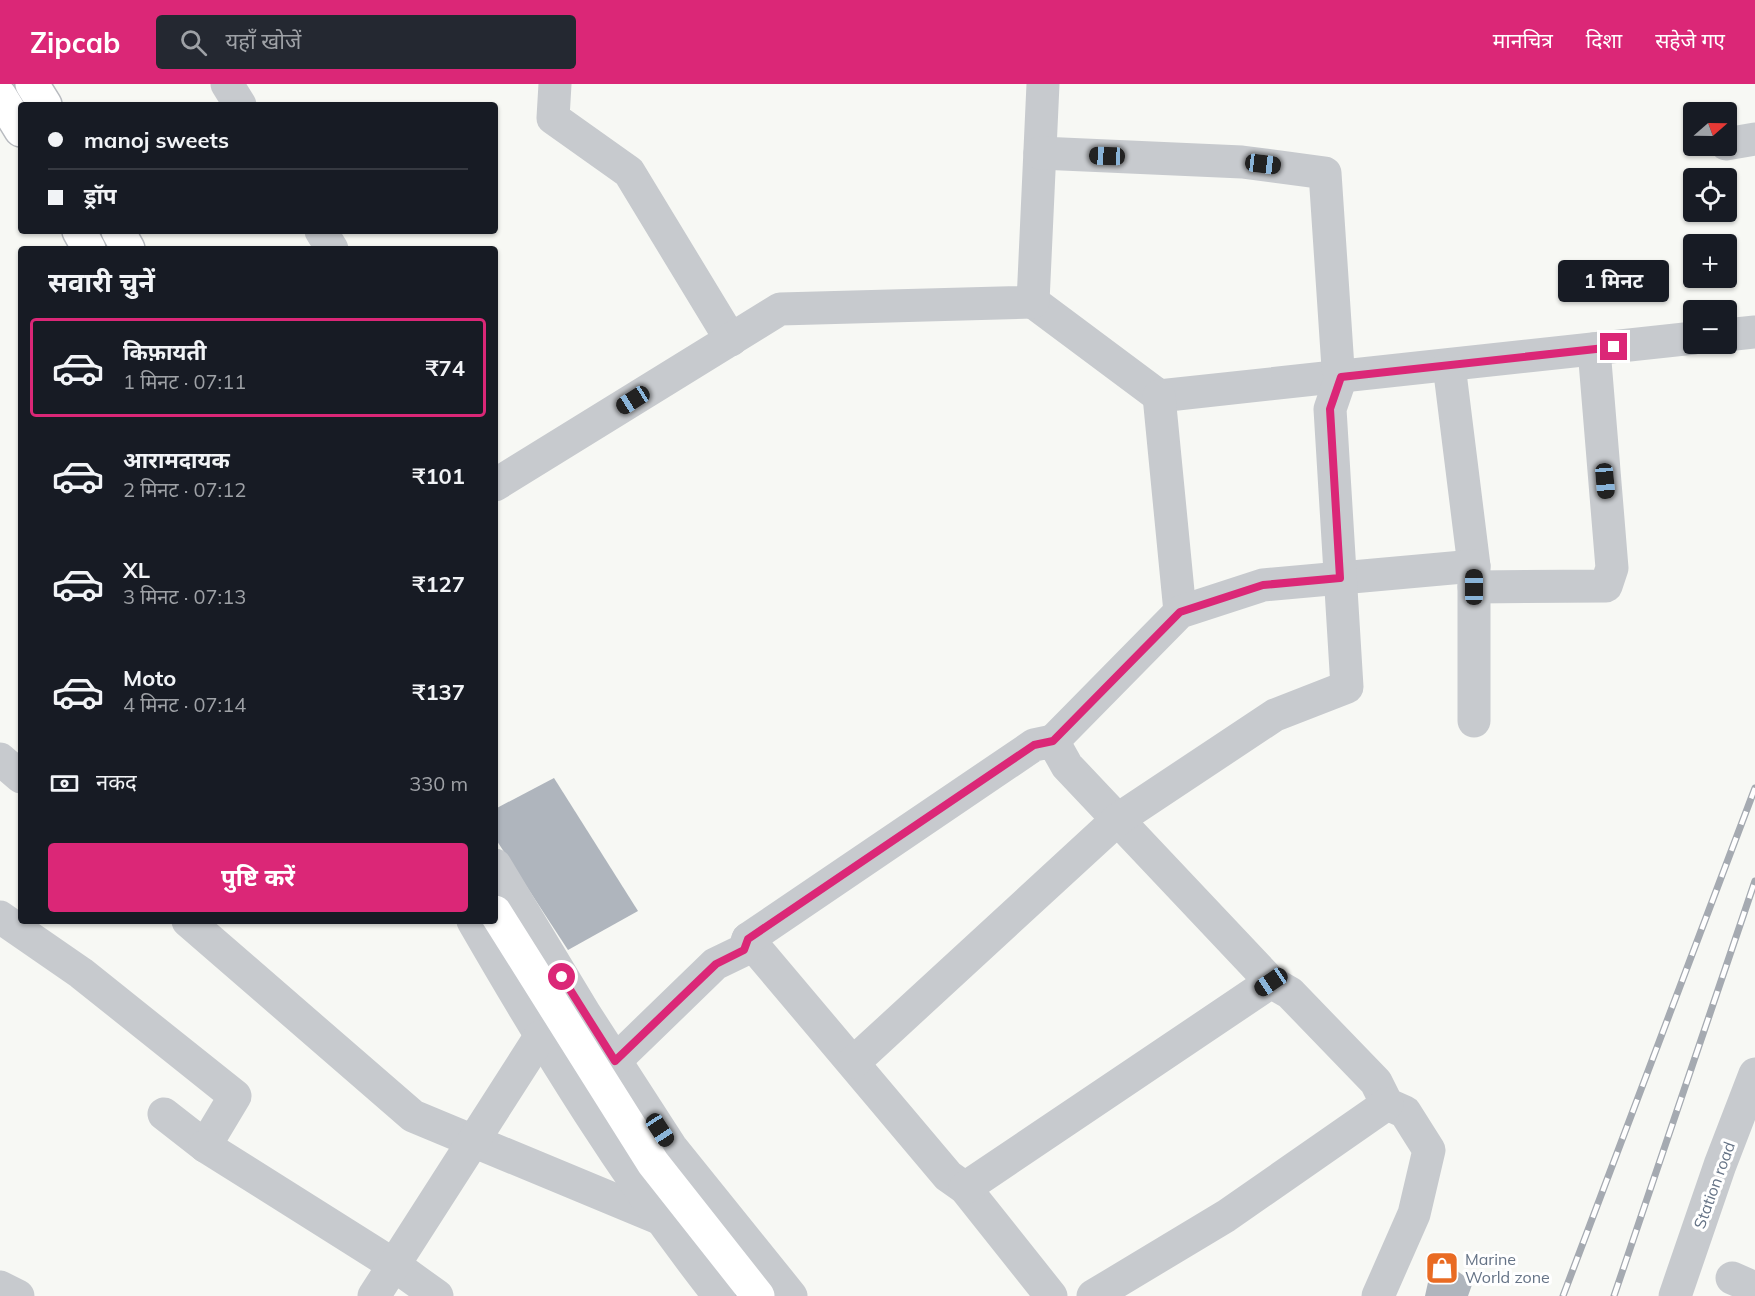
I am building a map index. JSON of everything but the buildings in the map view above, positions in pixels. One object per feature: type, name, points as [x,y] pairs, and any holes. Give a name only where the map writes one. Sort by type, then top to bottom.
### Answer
[{"type":"main road","points":[[32,84],[43,102]]},
{"type":"main road","points":[[0,96],[18,125]]},
{"type":"main road","points":[[498,917],[653,1163],[758,1296]]},
{"type":"street","points":[[227,84],[238,102]]},
{"type":"street","points":[[555,84],[553,118],[629,172],[731,340]]},
{"type":"street","points":[[1033,302],[1042,84]]},
{"type":"street","points":[[1737,142],[1755,139]]},
{"type":"street","points":[[854,1062],[1117,820],[1275,715],[1347,687],[1330,409],[1341,377],[1338,368],[1325,173],[1242,162],[1040,153]]},
{"type":"street","points":[[498,483],[780,309],[1033,302],[1160,396],[1683,339]]},
{"type":"street","points":[[1737,334],[1755,332]]},
{"type":"street","points":[[615,1061],[716,964],[744,950],[748,939],[1034,745],[1053,741],[1180,612],[1263,585],[1340,578],[1474,576],[1606,586],[1612,568],[1594,349]]},
{"type":"street","points":[[1449,365],[1474,576],[1474,721]]},
{"type":"street","points":[[1160,396],[1180,612]]},
{"type":"street","points":[[1053,741],[1067,766],[1117,820],[1271,982],[1290,993],[1376,1082],[1387,1104],[1405,1112],[1429,1150],[1414,1214],[1378,1296]]},
{"type":"street","points":[[0,759],[18,774]]},
{"type":"street","points":[[498,870],[615,1061],[671,1147],[790,1296]]},
{"type":"street","points":[[0,916],[81,973],[235,1096],[205,1146]]},
{"type":"street","points":[[191,924],[413,1116],[661,1219]]},
{"type":"street","points":[[474,924],[593,1122],[661,1219],[719,1296]]},
{"type":"street","points":[[748,939],[948,1176],[965,1188],[1051,1296]]},
{"type":"street","points":[[965,1188],[1271,982]]},
{"type":"street","points":[[374,1296],[540,1037]]},
{"type":"street","name":"Station road","points":[[1675,1296],[1720,1165],[1755,1074]]},
{"type":"street","points":[[1093,1296],[1226,1216],[1387,1104]]},
{"type":"street","points":[[164,1114],[205,1146],[394,1265],[437,1296]]},
{"type":"railway","points":[[1563,1296],[1755,788]]},
{"type":"railway","points":[[1614,1296],[1755,881]]},
{"type":"place","name":"Marine World zone","points":[[1442,1268]]},
{"type":"route","points":[[562,977],[615,1061],[716,964],[744,950],[748,939],[1034,745],[1053,741],[1180,612],[1263,585],[1340,578],[1330,409],[1341,377],[1614,347]]}]
